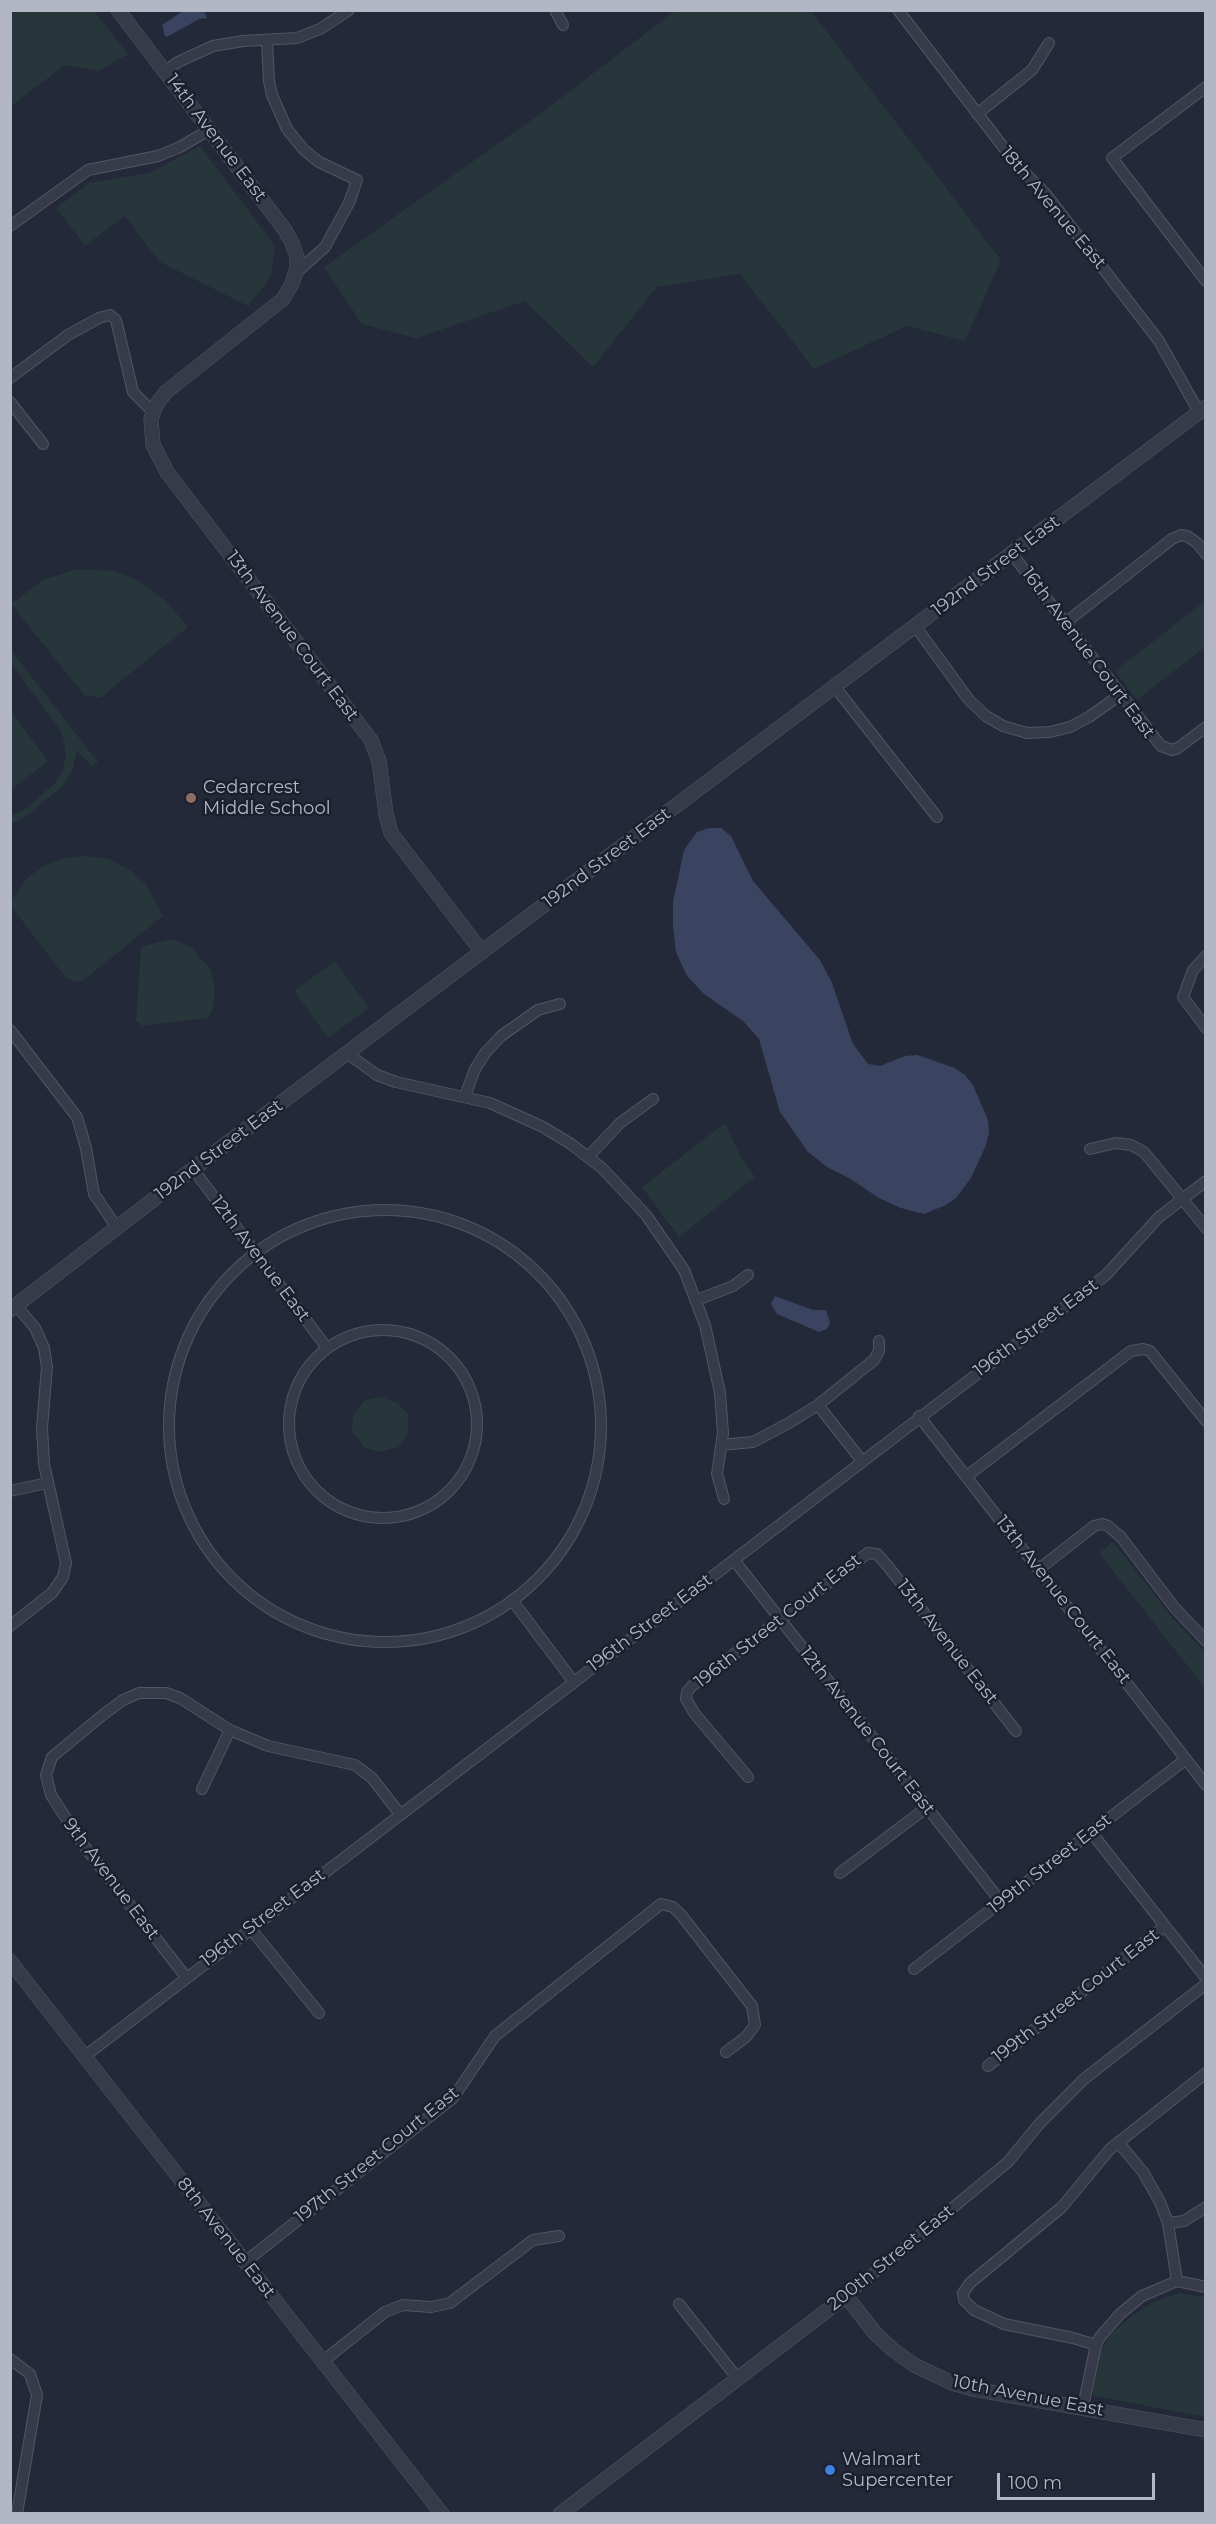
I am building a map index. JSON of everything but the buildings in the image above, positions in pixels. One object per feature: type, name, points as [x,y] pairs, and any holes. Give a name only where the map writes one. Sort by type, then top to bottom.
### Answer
[{"type":"street","name":"14th Avenue East","points":[[118,10],[285,230],[295,251],[296,273]]},
{"type":"street","points":[[165,71],[178,62],[213,46],[243,41],[287,40],[308,34],[339,18],[349,10]]},
{"type":"street","points":[[555,10],[563,25]]},
{"type":"street","name":"18th Avenue East","points":[[898,10],[1017,165],[1046,193],[1159,341],[1202,410]]},
{"type":"street","points":[[10,378],[82,326],[110,315],[116,320],[133,392],[153,412],[173,386],[276,306],[289,291],[296,273],[325,247],[349,203],[357,180],[320,162],[304,150],[287,129],[272,95],[267,42]]},
{"type":"street","points":[[977,114],[1032,70],[1049,43]]},
{"type":"street","points":[[1206,87],[1112,158],[1206,281]]},
{"type":"street","points":[[10,226],[88,170],[158,156],[180,147],[209,129]]},
{"type":"street","points":[[10,402],[43,444]]},
{"type":"street","name":"192nd Street East","points":[[13,1308],[193,1169],[1202,410]]},
{"type":"street","name":"13th Avenue Court East","points":[[153,412],[152,438],[160,460],[370,740],[379,761],[386,814],[391,833],[482,952]]},
{"type":"street","points":[[1065,623],[1172,539],[1181,535],[1187,536],[1206,554]]},
{"type":"street","name":"16th Avenue Court East","points":[[1012,554],[1155,741],[1166,749],[1178,748],[1206,727]]},
{"type":"street","points":[[916,627],[969,700],[986,716],[1003,726],[1027,733],[1070,728],[1120,695]]},
{"type":"street","points":[[835,687],[937,817]]},
{"type":"street","points":[[1206,956],[1192,970],[1183,995],[1206,1029]]},
{"type":"street","points":[[465,1096],[475,1069],[486,1052],[501,1036],[538,1010],[560,1004]]},
{"type":"street","points":[[10,1030],[77,1117],[84,1140],[94,1194],[117,1228]]},
{"type":"street","points":[[348,1054],[377,1075],[396,1082],[465,1096],[517,1113],[571,1144],[588,1157],[626,1192],[646,1215],[684,1270],[697,1300],[720,1393],[723,1433],[717,1474],[724,1499]]},
{"type":"street","points":[[588,1157],[620,1123],[653,1099]]},
{"type":"street","points":[[1090,1149],[1116,1143],[1138,1148],[1150,1156],[1206,1228]]},
{"type":"street","name":"12th Avenue East","points":[[193,1169],[327,1348]]},
{"type":"street","name":"196th Street East","points":[[85,2056],[1106,1275],[1159,1217],[1206,1181]]},
{"type":"street","points":[[377,1209],[412,1211],[455,1220],[502,1243],[530,1264],[559,1297],[581,1334],[593,1367],[601,1419],[596,1471],[579,1521],[550,1564],[512,1600],[468,1625],[420,1639],[387,1642],[345,1639],[297,1624],[268,1608],[235,1583],[203,1544],[181,1500],[174,1476],[168,1426],[174,1376],[191,1329],[204,1307],[230,1275],[255,1253],[285,1234],[325,1218],[377,1209]]},
{"type":"street","points":[[697,1300],[733,1286],[748,1275]]},
{"type":"street","points":[[10,1626],[44,1600],[60,1582],[65,1572],[65,1551],[44,1464],[42,1428],[46,1367],[44,1348],[35,1329],[13,1308]]},
{"type":"street","points":[[382,1330],[397,1331],[425,1340],[444,1352],[459,1368],[467,1381],[476,1409],[476,1438],[467,1467],[450,1491],[419,1511],[398,1517],[368,1517],[347,1511],[327,1501],[307,1480],[299,1468],[291,1447],[288,1425],[290,1410],[293,1396],[302,1376],[327,1348],[360,1333],[382,1330]]},
{"type":"street","points":[[721,1445],[753,1442],[818,1405],[874,1360],[879,1351],[879,1341]]},
{"type":"street","points":[[967,1476],[1125,1354],[1143,1349],[1150,1351],[1206,1421]]},
{"type":"street","points":[[818,1405],[862,1461]]},
{"type":"street","name":"13th Avenue Court East","points":[[919,1416],[1206,1785]]},
{"type":"street","points":[[10,1491],[47,1483]]},
{"type":"street","points":[[1039,1569],[1095,1526],[1102,1524],[1115,1530],[1174,1607],[1206,1641]]},
{"type":"street","name":"196th Street Court East","points":[[748,1777],[695,1714],[686,1699],[692,1686],[863,1554],[877,1554]]},
{"type":"street","name":"13th Avenue East","points":[[877,1554],[1016,1731]]},
{"type":"street","name":"12th Avenue Court East","points":[[734,1560],[1001,1902]]},
{"type":"street","points":[[512,1600],[573,1681]]},
{"type":"street","name":"9th Avenue East","points":[[186,1977],[57,1808],[46,1775],[52,1757],[64,1745],[123,1700],[139,1693],[159,1692],[180,1698],[230,1730]]},
{"type":"street","points":[[201,1789],[230,1730],[268,1746],[355,1765],[372,1778],[400,1814]]},
{"type":"street","name":"199th Street East","points":[[914,1969],[1186,1759]]},
{"type":"street","points":[[840,1873],[926,1808]]},
{"type":"street","points":[[1091,1832],[1206,1978]]},
{"type":"street","name":"197th Street Court East","points":[[245,2262],[453,2098],[495,2036],[653,1909],[665,1904],[682,1916],[752,2006],[755,2025],[746,2037],[726,2052]]},
{"type":"street","name":"199th Street Court East","points":[[988,2066],[1165,1926]]},
{"type":"street","points":[[250,1928],[319,2013]]},
{"type":"street","name":"8th Avenue East","points":[[10,1961],[442,2514]]},
{"type":"street","name":"200th Street East","points":[[560,2514],[846,2296],[1008,2162],[1056,2106],[1091,2073],[1206,1984]]},
{"type":"street","points":[[1096,2345],[1004,2324],[974,2310],[963,2297],[970,2283],[1062,2207],[1097,2163],[1118,2142],[1206,2073]]},
{"type":"street","points":[[1118,2142],[1143,2172],[1160,2202],[1168,2223],[1177,2281]]},
{"type":"street","points":[[1168,2223],[1184,2221],[1206,2207]]},
{"type":"street","points":[[323,2361],[386,2312],[403,2305],[431,2307],[450,2303],[533,2240],[559,2236]]},
{"type":"street","points":[[1083,2407],[1096,2345],[1120,2314],[1143,2296],[1177,2281],[1206,2287]]},
{"type":"street","name":"10th Avenue East","points":[[846,2296],[892,2349],[931,2374],[973,2389],[1206,2430]]},
{"type":"street","points":[[679,2304],[738,2379]]},
{"type":"street","points":[[10,2359],[30,2374],[36,2389],[36,2409],[17,2514]]},
{"type":"shaded area","points":[[11,10],[94,11],[128,54],[99,71],[65,65],[11,106]]},
{"type":"shaded area","points":[[675,11],[811,11],[1001,260],[965,341],[907,326],[814,369],[740,274],[657,287],[593,367],[525,301],[416,338],[362,324],[324,267],[537,116]]},
{"type":"shaded area","points":[[200,146],[275,246],[271,277],[248,306],[160,262],[125,216],[85,246],[56,208],[89,183],[149,173]]},
{"type":"shaded area","points":[[77,569],[113,571],[136,579],[166,601],[188,627],[100,698],[84,695],[11,604],[43,580]]},
{"type":"shaded area","points":[[1205,601],[1205,647],[1137,700],[1115,671]]},
{"type":"shaded area","points":[[11,650],[98,762],[92,767],[77,750],[72,772],[63,786],[26,816],[11,824],[11,816],[26,808],[55,783],[63,769],[66,755],[62,733],[11,663]]},
{"type":"shaded area","points":[[10,712],[48,761],[11,790]]},
{"type":"shaded area","points":[[86,856],[109,859],[130,870],[147,885],[163,916],[84,980],[75,982],[65,977],[11,906],[11,901],[27,878],[44,866],[64,858]]},
{"type":"shaded area","points":[[175,940],[191,947],[210,969],[215,988],[213,1008],[208,1018],[143,1026],[136,1021],[141,947]]},
{"type":"shaded area","points":[[335,961],[369,1008],[328,1038],[294,991]]},
{"type":"shaded area","points":[[725,1123],[740,1156],[755,1177],[679,1237],[642,1187]]},
{"type":"shaded area","points":[[381,1397],[398,1403],[408,1415],[408,1433],[399,1447],[380,1452],[365,1448],[352,1432],[353,1415],[364,1401]]},
{"type":"shaded area","points":[[1113,1542],[1174,1620],[1205,1652],[1205,1688],[1099,1553]]},
{"type":"shaded area","points":[[1179,2293],[1205,2297],[1205,2417],[1094,2396],[1101,2350],[1112,2333],[1133,2315],[1154,2302]]},
{"type":"water","points":[[183,11],[204,11],[207,18],[199,19],[165,36],[162,25]]},
{"type":"water","points":[[709,828],[721,828],[731,836],[753,881],[820,960],[832,983],[853,1044],[868,1064],[880,1066],[905,1056],[917,1055],[955,1068],[973,1085],[988,1120],[989,1132],[986,1145],[971,1178],[956,1198],[946,1205],[924,1214],[901,1208],[879,1198],[849,1178],[827,1167],[808,1152],[780,1112],[759,1039],[743,1021],[704,994],[687,976],[676,952],[673,902],[684,850],[697,832]]},
{"type":"water","points":[[775,1296],[813,1310],[826,1310],[830,1323],[827,1329],[819,1332],[777,1314],[771,1304]]},
{"type":"place","name":"Cedarcrest Middle School","points":[[191,798]]},
{"type":"place","name":"Walmart Supercenter","points":[[830,2470]]}]
